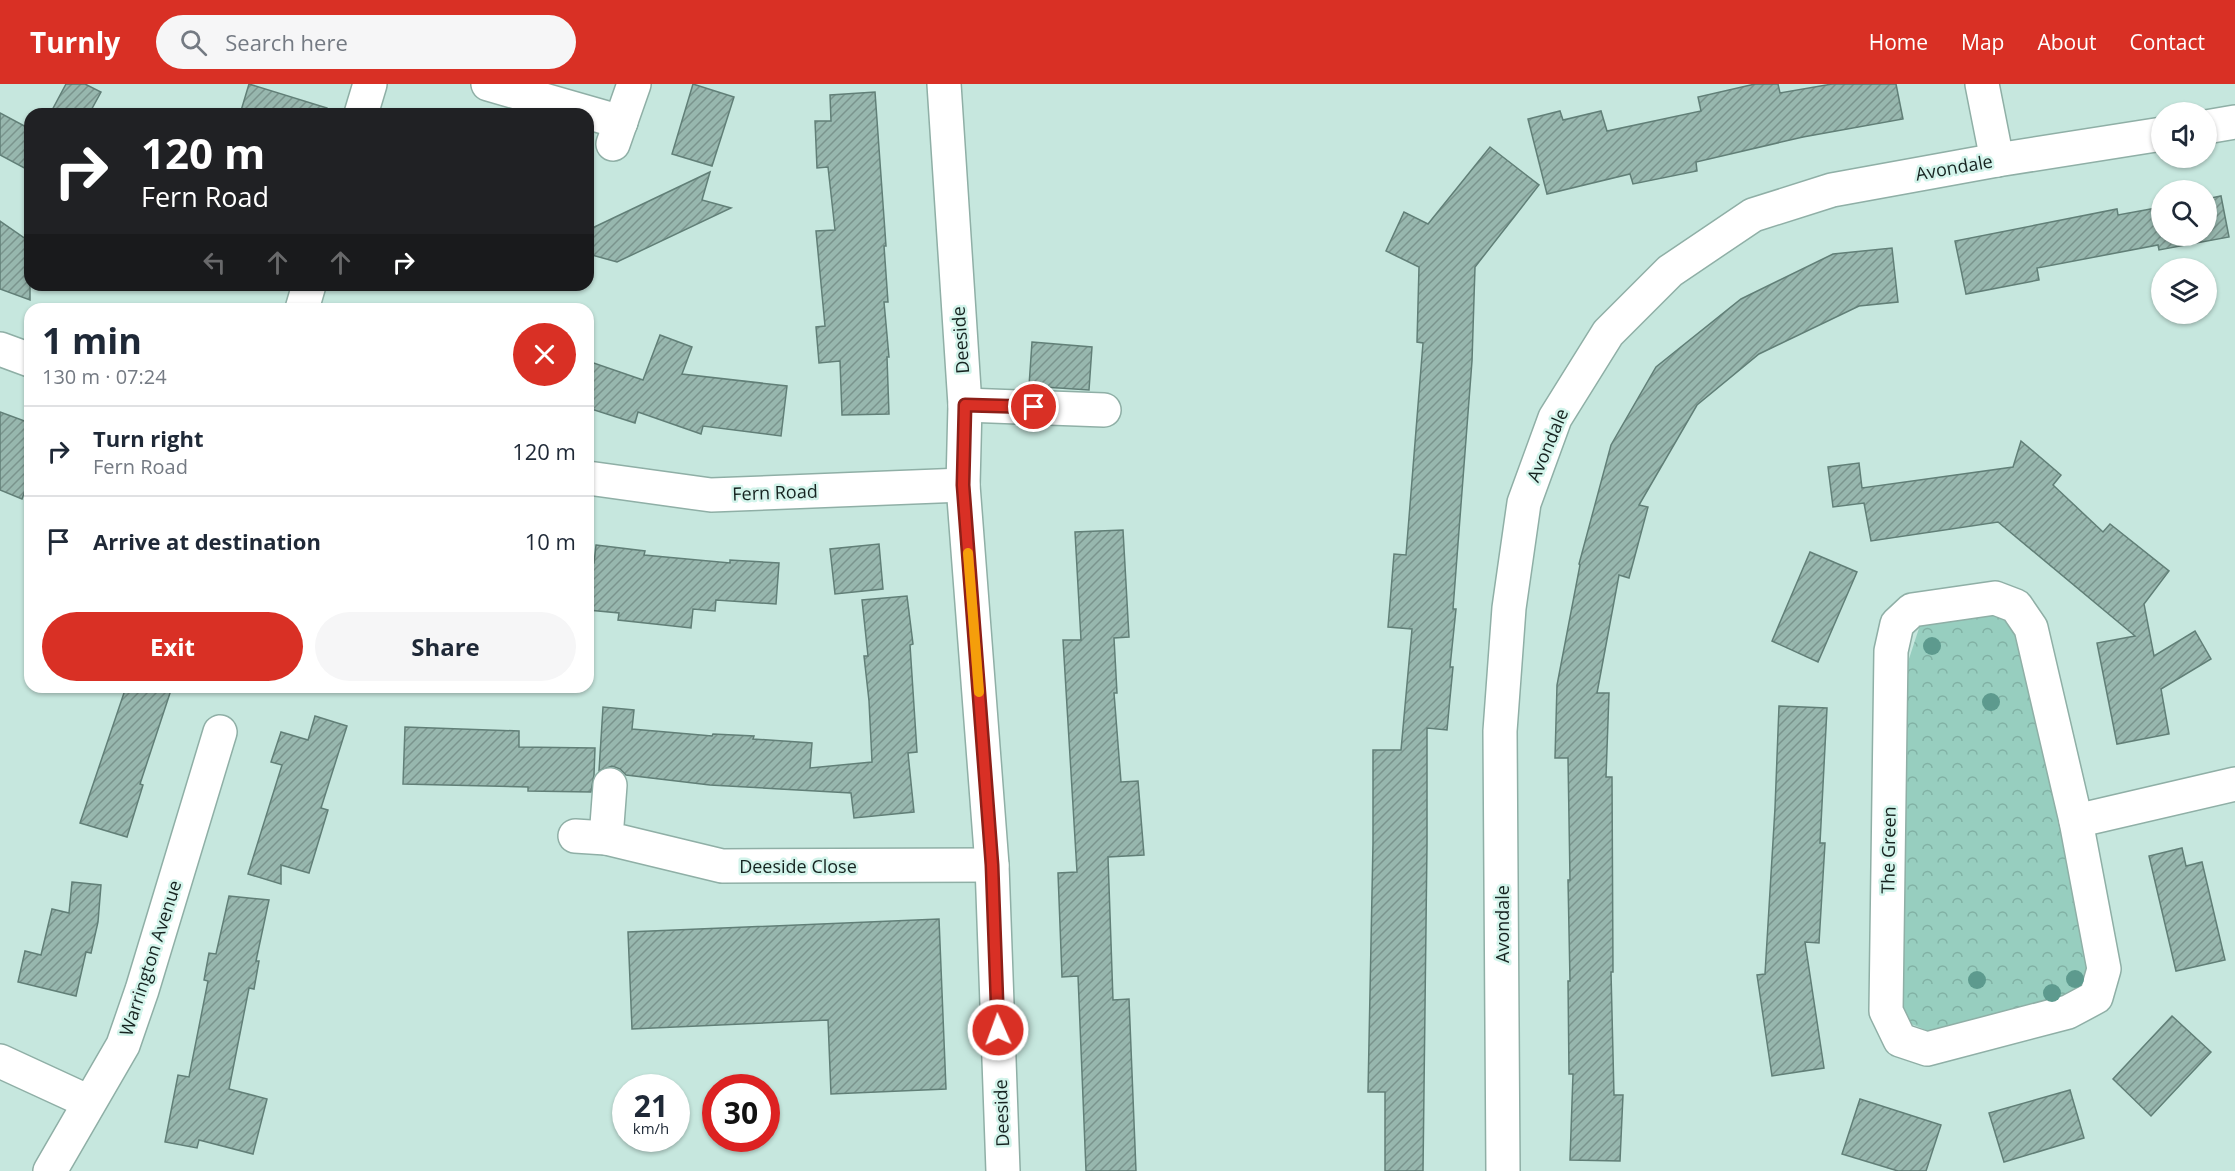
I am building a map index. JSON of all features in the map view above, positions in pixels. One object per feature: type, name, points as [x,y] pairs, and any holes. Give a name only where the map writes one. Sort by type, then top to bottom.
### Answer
[{"type":"street","points":[[363,108],[370,84]]},
{"type":"street","points":[[488,84],[551,108]]},
{"type":"street","points":[[594,124],[617,133],[634,84]]},
{"type":"street","name":"Deeside","points":[[944,84],[965,405],[963,485],[992,865],[1003,1171]]},
{"type":"street","points":[[1982,84],[1997,159]]},
{"type":"street","points":[[2217,125],[2235,122]]},
{"type":"street","name":"Avondale","points":[[1503,1171],[1500,731],[1509,608],[1524,503],[1555,418],[1608,333],[1670,271],[1753,215],[1832,190],[1997,159],[2151,136]]},
{"type":"street","points":[[0,349],[24,358]]},
{"type":"street","points":[[965,405],[1104,410]]},
{"type":"street","name":"Fern Road","points":[[594,479],[711,495],[963,485]]},
{"type":"street","name":"The Green","points":[[1995,598],[2016,606],[2031,628],[2076,821],[2104,969],[2096,996],[2068,1012],[1927,1049],[1900,1040],[1886,1011],[1891,651],[1897,624],[1912,610],[1995,598]]},
{"type":"street","name":"Warrington Avenue","points":[[50,1171],[123,1045],[142,990],[220,732]]},
{"type":"street","points":[[2076,821],[2235,784]]},
{"type":"street","name":"Deeside Close","points":[[610,785],[591,837],[722,866],[992,865]]},
{"type":"street","points":[[0,1061],[89,1102]]},
{"type":"green space","points":[[2000,611],[2016,623],[2063,833],[2087,970],[2083,987],[2050,1005],[1933,1033],[1909,1023],[1900,996],[1905,671],[1921,622]]},
{"type":"building","points":[[66,84],[85,84],[101,92],[92,108],[53,108]]},
{"type":"building","points":[[249,84],[327,108],[242,108]]},
{"type":"building","points":[[693,84],[734,97],[712,166],[672,154]]},
{"type":"building","points":[[1755,84],[1778,84],[1780,93],[1832,84],[1896,84],[1903,119],[1803,137],[1696,162],[1697,171],[1633,184],[1630,174],[1547,194],[1528,119],[1560,111],[1563,120],[1601,111],[1607,131],[1701,111],[1698,97]]},
{"type":"building","points":[[875,92],[886,246],[884,246],[888,302],[884,302],[889,357],[887,357],[889,414],[842,415],[840,361],[819,363],[816,327],[825,326],[816,231],[835,230],[828,167],[817,168],[815,121],[831,121],[830,95]]},
{"type":"building","points":[[0,113],[24,126],[24,168],[0,155]]},
{"type":"building","points":[[1490,147],[1539,185],[1475,267],[1472,361],[1453,609],[1456,609],[1447,730],[1427,728],[1423,1171],[1385,1171],[1385,1092],[1368,1092],[1373,750],[1401,750],[1412,629],[1388,627],[1394,554],[1406,555],[1423,343],[1417,342],[1419,267],[1386,251],[1404,212],[1428,224]]},
{"type":"building","points":[[710,172],[702,200],[731,208],[617,262],[594,256],[594,227]]},
{"type":"building","points":[[2221,196],[2229,237],[2217,239],[2217,197]]},
{"type":"building","points":[[2117,209],[2118,215],[2151,209],[2153,246],[2037,268],[2039,280],[1966,294],[1955,241]]},
{"type":"building","points":[[0,221],[24,238],[24,291],[30,291],[30,300],[0,289]]},
{"type":"building","points":[[2158,246],[2181,246],[2159,250]]},
{"type":"building","points":[[1892,248],[1898,302],[1859,306],[1759,354],[1697,405],[1639,505],[1648,507],[1629,578],[1619,575],[1597,693],[1609,693],[1606,777],[1612,777],[1613,972],[1611,972],[1614,1095],[1623,1095],[1620,1161],[1570,1160],[1573,1074],[1569,1074],[1568,758],[1555,758],[1557,685],[1579,564],[1611,445],[1656,367],[1741,299],[1833,254]]},
{"type":"building","points":[[660,335],[692,347],[682,374],[787,386],[781,436],[703,426],[701,434],[638,412],[635,423],[594,410],[594,363],[643,380]]},
{"type":"building","points":[[1032,342],[1092,347],[1089,390],[1029,386]]},
{"type":"building","points":[[0,412],[24,421],[24,494],[22,499],[0,490]]},
{"type":"building","points":[[2021,441],[2061,475],[2053,485],[2103,532],[2110,524],[2169,571],[2144,604],[2154,656],[2195,631],[2211,659],[2161,689],[2169,734],[2117,744],[2097,643],[2135,636],[1998,522],[1871,541],[1864,503],[1833,507],[1828,467],[1859,463],[1862,488],[2013,467]]},
{"type":"building","points":[[1123,530],[1129,637],[1114,638],[1117,693],[1114,693],[1121,782],[1138,781],[1144,855],[1108,857],[1113,1000],[1129,999],[1136,1171],[1086,1171],[1078,976],[1062,977],[1058,873],[1077,872],[1063,640],[1081,640],[1075,532]]},
{"type":"building","points":[[879,544],[883,589],[835,594],[830,549]]},
{"type":"building","points":[[596,545],[645,551],[644,555],[730,563],[730,560],[779,563],[776,604],[716,600],[715,611],[693,609],[691,628],[618,620],[619,613],[594,611]]},
{"type":"building","points":[[1810,552],[1857,572],[1818,662],[1772,641]]},
{"type":"building","points":[[907,596],[913,644],[910,645],[917,752],[908,753],[914,812],[854,818],[851,793],[710,785],[626,775],[620,769],[612,766],[599,771],[603,707],[634,710],[632,729],[712,736],[713,734],[754,736],[753,739],[812,743],[810,768],[872,762],[864,656],[868,656],[862,600]]},
{"type":"building","points":[[124,693],[170,693],[140,784],[143,785],[127,837],[80,823]]},
{"type":"building","points":[[1779,706],[1827,708],[1820,843],[1825,843],[1819,943],[1805,942],[1824,1068],[1772,1076],[1757,975],[1765,974]]},
{"type":"building","points":[[315,716],[347,726],[321,808],[328,810],[309,873],[281,865],[281,884],[248,874],[282,765],[271,762],[281,732],[308,740]]},
{"type":"building","points":[[405,727],[519,731],[519,747],[595,748],[591,792],[528,791],[528,787],[403,784]]},
{"type":"building","points":[[2182,848],[2186,866],[2202,862],[2225,960],[2176,971],[2149,856]]},
{"type":"building","points":[[72,882],[101,885],[98,922],[91,953],[86,952],[76,996],[18,982],[25,951],[41,955],[52,909],[69,913]]},
{"type":"building","points":[[229,896],[269,900],[256,961],[259,961],[254,989],[249,988],[229,1089],[267,1099],[253,1154],[199,1140],[197,1148],[165,1142],[178,1075],[189,1077],[208,981],[204,980],[209,953],[216,954]]},
{"type":"building","points":[[939,919],[946,1089],[831,1094],[828,1020],[632,1029],[628,932]]},
{"type":"building","points":[[2172,1016],[2211,1052],[2151,1116],[2113,1079]]},
{"type":"building","points":[[2070,1090],[2084,1138],[2004,1162],[1989,1113]]},
{"type":"building","points":[[1860,1099],[1941,1125],[1926,1171],[1898,1171],[1842,1154]]},
{"type":"slow traffic","points":[[968,553],[979,692]]},
{"type":"route","points":[[998,1030],[992,865],[963,485],[965,405],[1034,407]]}]
